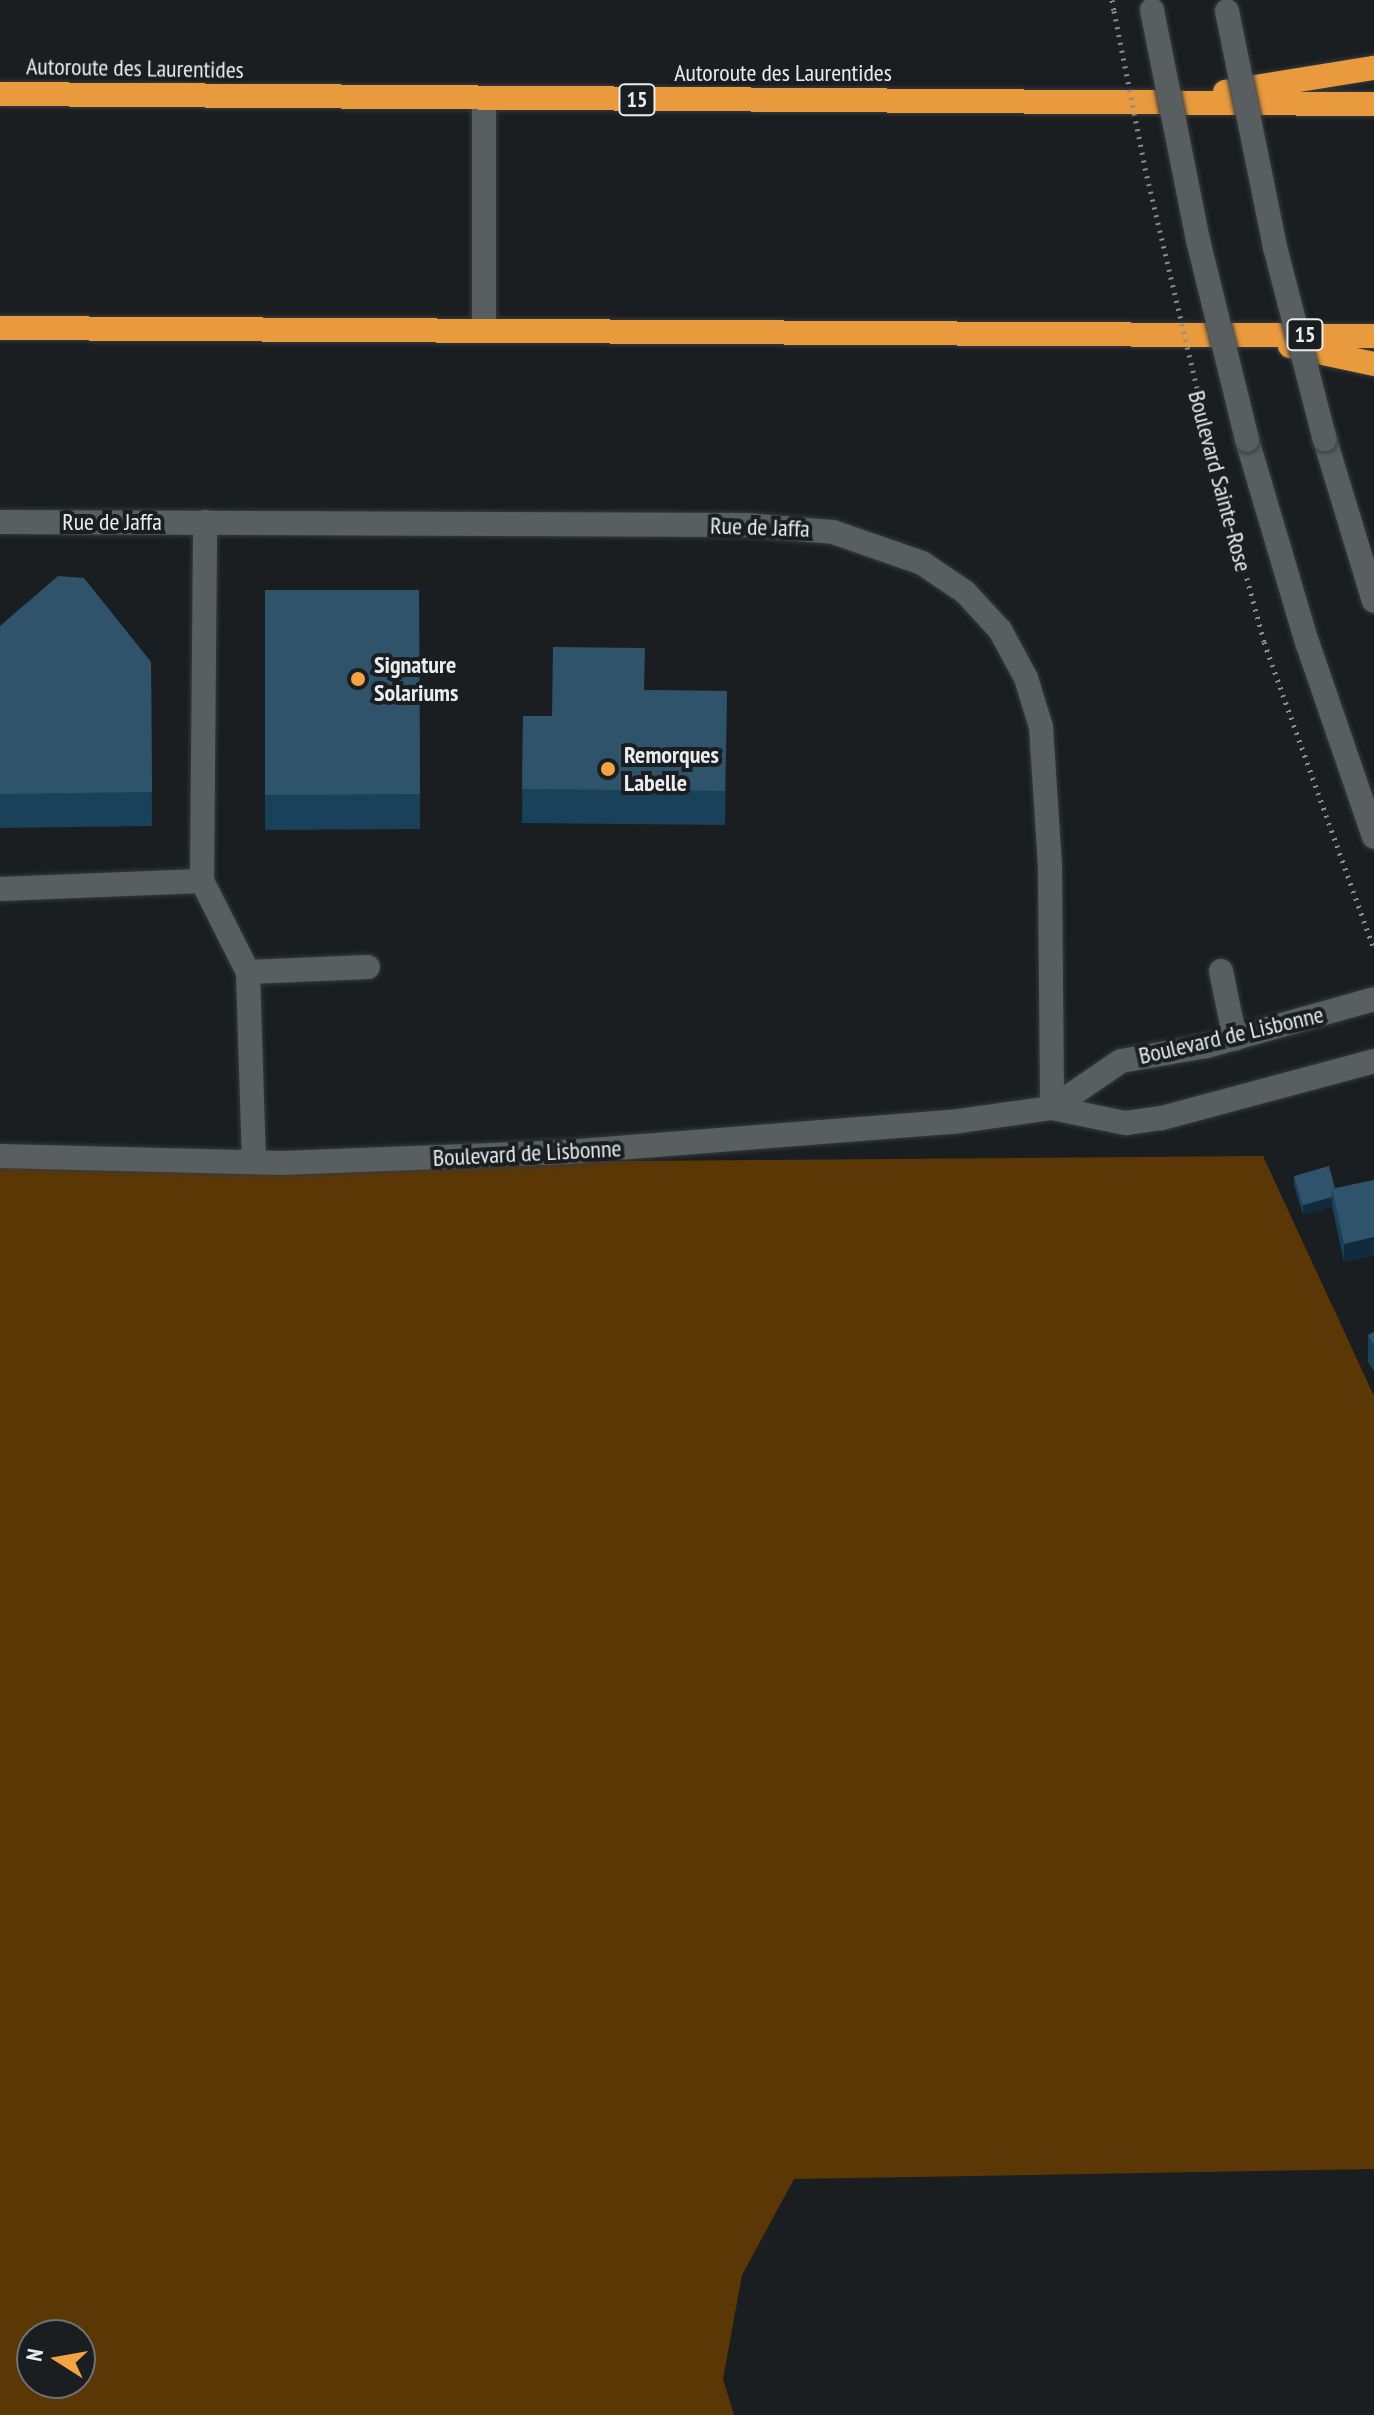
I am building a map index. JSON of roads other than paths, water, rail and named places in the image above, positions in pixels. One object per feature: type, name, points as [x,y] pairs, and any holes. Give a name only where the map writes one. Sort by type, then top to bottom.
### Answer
[{"type":"highway","points":[[1151,103],[1374,68]]},
{"type":"highway","name":"Autoroute des Laurentides","points":[[0,94],[1374,104]]},
{"type":"highway","name":"15","points":[[0,328],[1374,336]]},
{"type":"highway","points":[[1237,334],[1374,364]]},
{"type":"street","name":"Boulevard Sainte-Rose","points":[[1151,5],[1198,240],[1247,440],[1307,642],[1374,837]]},
{"type":"street","points":[[1226,5],[1275,247],[1325,440],[1374,601]]},
{"type":"street","points":[[484,99],[484,331]]},
{"type":"street","name":"Rue de Jaffa","points":[[0,522],[813,529],[878,544],[943,576],[1000,630],[1026,678],[1041,727],[1049,853],[1052,1108]]},
{"type":"street","points":[[205,522],[202,881],[248,972],[254,1161]]},
{"type":"street","points":[[0,889],[202,881]]},
{"type":"street","points":[[248,972],[368,967]]},
{"type":"street","points":[[1221,971],[1235,1039]]},
{"type":"street","name":"Boulevard de Lisbonne","points":[[1052,1108],[1121,1061],[1235,1039],[1374,999]]},
{"type":"street","name":"Boulevard de Lisbonne","points":[[0,1156],[254,1161],[567,1152],[936,1123],[1052,1108],[1126,1123],[1147,1121],[1374,1061]]},
{"type":"place","name":"Signature Solariums","points":[[358,679]]},
{"type":"place","name":"Remorques Labelle","points":[[608,769]]}]
